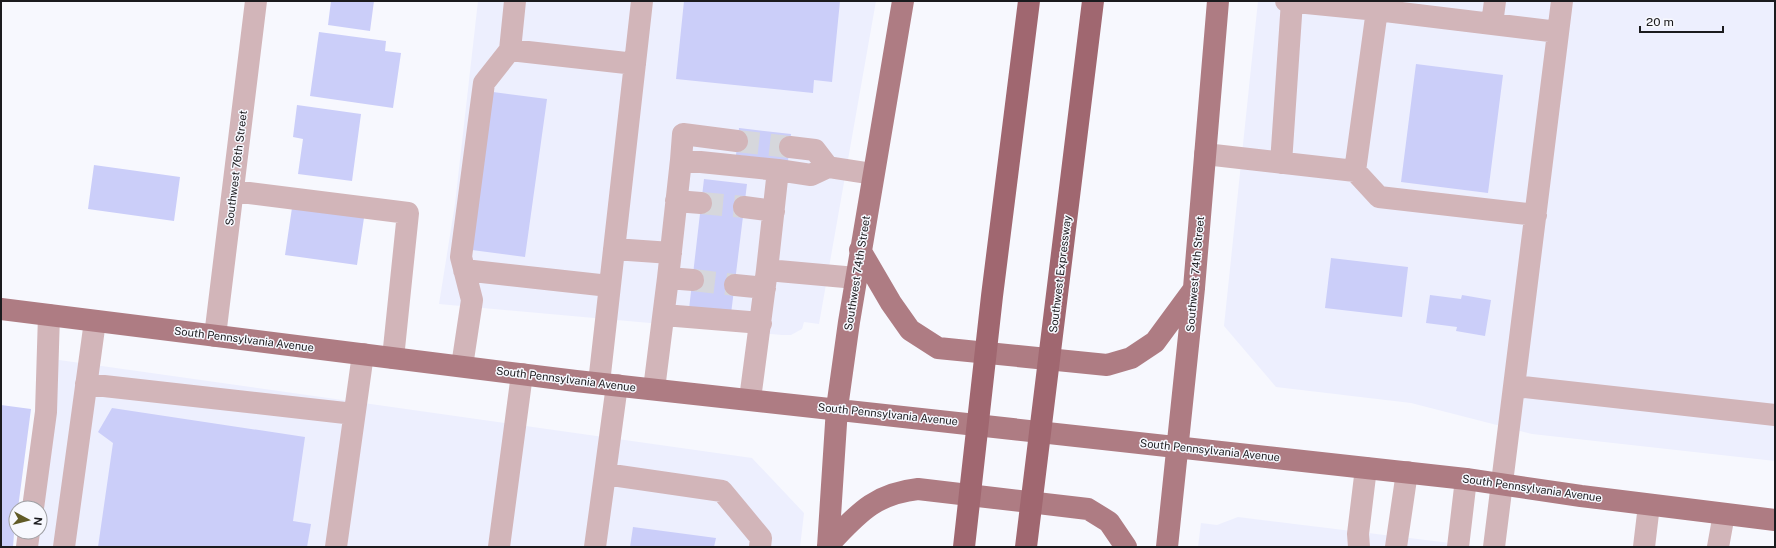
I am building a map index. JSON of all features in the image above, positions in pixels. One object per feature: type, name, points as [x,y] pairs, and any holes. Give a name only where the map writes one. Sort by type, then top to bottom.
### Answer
[{"type":"highway","points":[[964,547],[992,296],[1029,1]]},
{"type":"highway","name":"Southwest Expressway","points":[[1026,547],[1093,1]]},
{"type":"main road","name":"Southwest 74th Street","points":[[828,546],[837,408],[860,250],[903,1]]},
{"type":"main road","name":"Southwest 74th Street","points":[[1167,547],[1179,447],[1194,288],[1218,1]]},
{"type":"main road","points":[[860,250],[891,303],[910,330],[938,348],[1107,365],[1131,358],[1155,342],[1194,288]]},
{"type":"main road","name":"South Pennsylvania Avenue","points":[[1,309],[608,384],[837,408],[1466,479],[1649,505],[1775,520]]},
{"type":"main road","points":[[828,546],[864,508],[900,491],[918,489],[1088,509],[1109,522],[1126,547]]},
{"type":"street","name":"Southwest 76th Street","points":[[215,336],[256,1]]},
{"type":"street","points":[[462,366],[472,300],[461,257],[484,83],[510,50],[515,1]]},
{"type":"street","points":[[595,547],[605,474],[609,286],[642,1]]},
{"type":"street","points":[[1281,163],[1290,1],[1558,32]]},
{"type":"street","points":[[1492,24],[1494,1]]},
{"type":"street","points":[[1494,547],[1562,1]]},
{"type":"street","points":[[1355,170],[1377,10]]},
{"type":"street","points":[[510,50],[635,64]]},
{"type":"street","points":[[654,388],[664,315],[683,134],[737,141]]},
{"type":"street","points":[[790,147],[815,150],[828,167]]},
{"type":"street","points":[[1205,154],[1355,170],[1379,197],[1536,215]]},
{"type":"street","points":[[681,160],[811,175],[828,167],[873,174]]},
{"type":"street","points":[[750,399],[761,323],[778,170]]},
{"type":"street","points":[[233,191],[408,213],[393,358]]},
{"type":"street","points":[[676,201],[701,203]]},
{"type":"street","points":[[744,208],[774,211]]},
{"type":"street","points":[[614,249],[671,253]]},
{"type":"street","points":[[464,270],[609,286]]},
{"type":"street","points":[[668,278],[693,280]]},
{"type":"street","points":[[735,285],[766,279],[856,278]]},
{"type":"street","points":[[34,500],[46,412],[49,315]]},
{"type":"street","points":[[664,315],[761,323]]},
{"type":"street","points":[[64,547],[95,321]]},
{"type":"street","points":[[336,547],[363,354]]},
{"type":"street","points":[[499,547],[522,374]]},
{"type":"street","points":[[86,384],[354,414]]},
{"type":"street","points":[[1515,386],[1775,415]]},
{"type":"street","points":[[1358,547],[1358,534],[1366,468]]},
{"type":"street","points":[[1396,547],[1407,472]]},
{"type":"street","points":[[605,474],[722,491],[761,538],[760,547]]},
{"type":"street","points":[[1458,547],[1466,479]]},
{"type":"street","points":[[1644,547],[1649,505]]},
{"type":"street","points":[[1718,547],[1724,514]]},
{"type":"shaded area","points":[[478,1],[876,1],[819,324],[804,322],[802,329],[791,335],[782,335],[439,304],[455,204]]},
{"type":"shaded area","points":[[1258,1],[1775,1],[1775,461],[1532,434],[1411,403],[1276,387],[1224,326]]},
{"type":"shaded area","points":[[52,359],[752,458],[804,513],[800,547],[31,547],[32,540],[48,540],[48,500],[41,500]]},
{"type":"shaded area","points":[[1238,517],[1483,547],[1198,547],[1201,523],[1217,525]]},
{"type":"building","points":[[331,1],[374,1],[370,31],[328,25]]},
{"type":"building","points":[[684,1],[840,1],[832,82],[814,80],[813,93],[676,79]]},
{"type":"building","points":[[319,32],[386,41],[385,51],[401,53],[393,108],[310,96]]},
{"type":"building","points":[[1416,64],[1503,75],[1488,193],[1401,182]]},
{"type":"building","points":[[493,92],[547,99],[525,257],[472,250]]},
{"type":"building","points":[[297,105],[361,114],[352,181],[298,174],[303,139],[293,137]]},
{"type":"building","points":[[739,128],[791,134],[788,161],[736,155]]},
{"type":"building","points":[[94,165],[180,177],[174,221],[88,209]]},
{"type":"building","points":[[704,179],[747,184],[731,314],[689,309]]},
{"type":"building","points":[[293,201],[365,211],[357,265],[285,255]]},
{"type":"building","points":[[1331,258],[1408,267],[1402,317],[1325,308]]},
{"type":"building","points":[[1430,295],[1461,299],[1462,295],[1491,300],[1485,336],[1456,331],[1457,327],[1426,323]]},
{"type":"building","points":[[1,405],[31,409],[19,500],[8,500],[8,540],[14,540],[13,547],[1,547]]},
{"type":"building","points":[[112,408],[305,437],[293,521],[311,524],[307,547],[98,547],[113,443],[98,432]]},
{"type":"building","points":[[633,527],[716,538],[714,547],[630,547]]},
{"type":"tunnel","points":[[737,141],[790,147]]},
{"type":"tunnel","points":[[701,203],[744,207]]},
{"type":"tunnel","points":[[693,280],[735,285]]}]
